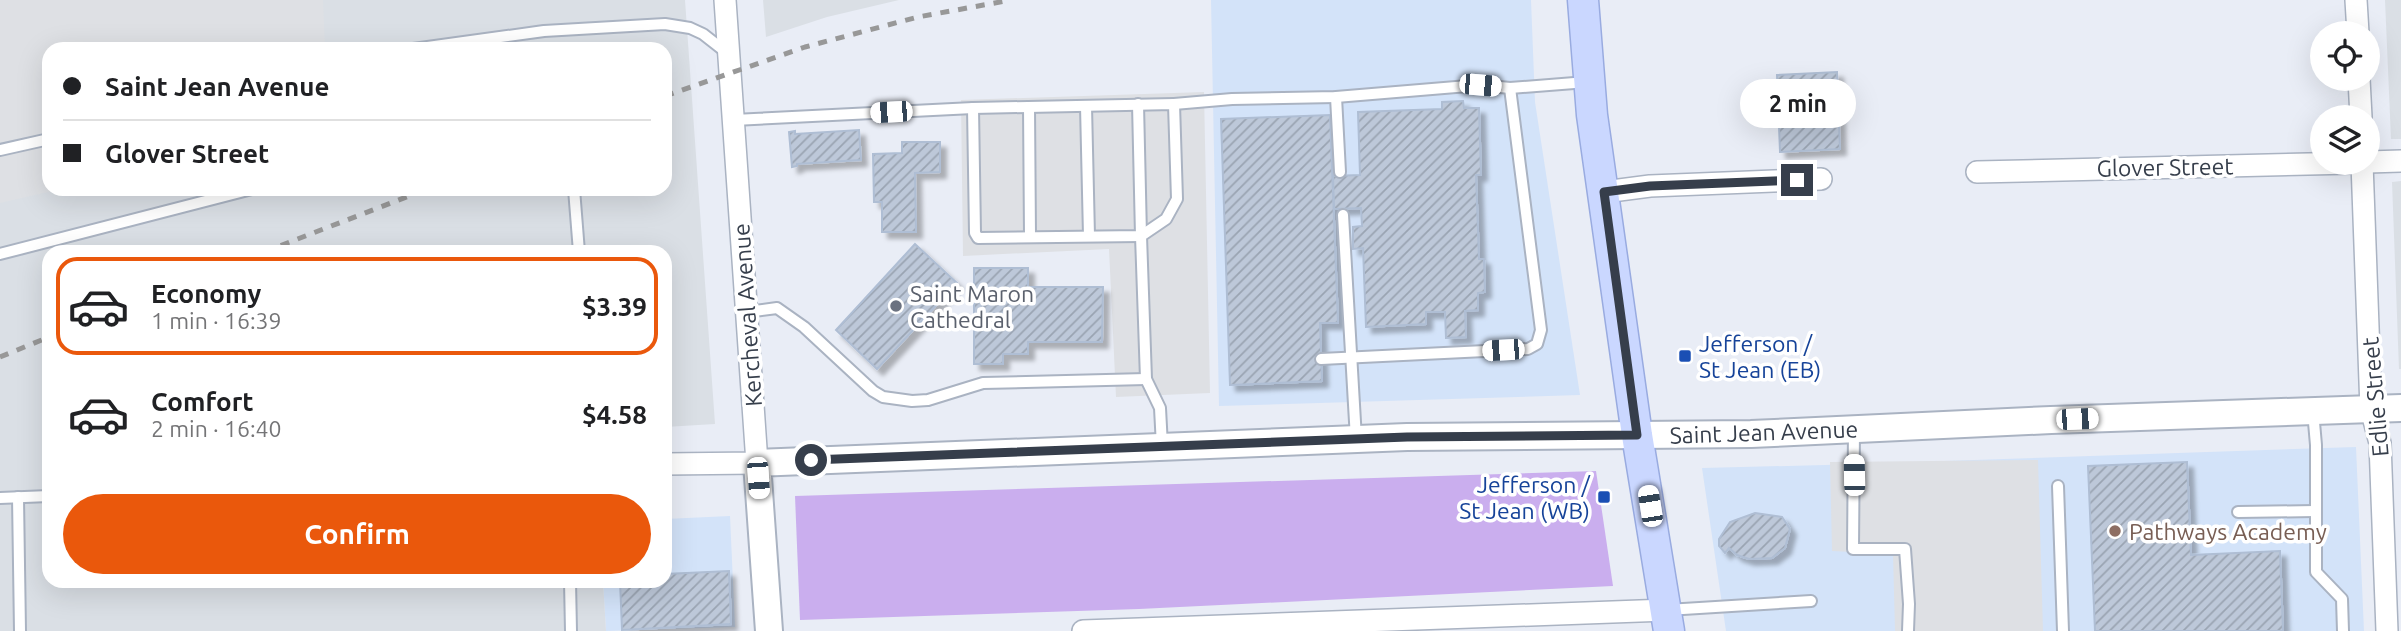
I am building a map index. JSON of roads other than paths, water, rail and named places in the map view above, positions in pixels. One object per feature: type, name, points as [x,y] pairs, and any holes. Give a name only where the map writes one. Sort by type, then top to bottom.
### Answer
[{"type":"main road","points":[[1583,0],[1589,82],[1637,435],[1668,621]]},
{"type":"street","name":"Kercheval Avenue","points":[[725,0],[769,631]]},
{"type":"street","points":[[2356,0],[2357,21]]},
{"type":"street","points":[[2380,162],[2401,161]]},
{"type":"street","name":"Glover Street","points":[[1977,172],[2310,164]]},
{"type":"street","name":"Edlie Street","points":[[2362,175],[2371,409],[2380,443],[2387,631]]},
{"type":"street","points":[[1604,192],[1650,186],[1821,179]]},
{"type":"street","name":"Saint Jean Avenue","points":[[672,464],[757,463],[1356,439],[1751,434],[2401,408]]},
{"type":"street","points":[[1083,631],[1537,619],[1668,621]]},
{"type":"lane","points":[[464,42],[544,31],[665,24],[690,28],[703,34],[729,54]]},
{"type":"lane","points":[[734,120],[973,108],[1336,97],[1480,85],[1510,88],[1589,82]]},
{"type":"lane","points":[[1321,359],[1528,349],[1537,344],[1541,330],[1510,88]]},
{"type":"lane","points":[[1336,97],[1340,172]]},
{"type":"lane","points":[[1138,104],[1146,379],[1160,408],[1162,446]]},
{"type":"lane","points":[[973,108],[975,233],[978,237],[1141,236],[1166,219],[1177,200],[1174,104]]},
{"type":"lane","points":[[1086,106],[1089,236]]},
{"type":"lane","points":[[1029,107],[1030,236]]},
{"type":"lane","points":[[0,150],[42,141]]},
{"type":"lane","points":[[0,254],[225,196]]},
{"type":"lane","points":[[575,196],[579,245]]},
{"type":"lane","points":[[1343,215],[1356,439]]},
{"type":"lane","points":[[747,312],[777,308],[804,327],[873,391],[896,401],[928,400],[983,383],[1146,379]]},
{"type":"lane","points":[[2313,411],[2316,445],[2316,572],[2342,599],[2343,631]]},
{"type":"lane","points":[[1853,429],[1853,549],[1905,549],[1908,631]]},
{"type":"lane","points":[[2058,486],[2063,631]]},
{"type":"lane","points":[[0,498],[42,496]]},
{"type":"lane","points":[[18,497],[20,631]]},
{"type":"lane","points":[[2238,513],[2315,511]]},
{"type":"lane","points":[[570,588],[571,631]]},
{"type":"lane","points":[[1668,621],[1811,601]]},
{"type":"railway","points":[[672,94],[805,47],[918,17],[1011,0]]},
{"type":"railway","points":[[282,245],[409,196]]},
{"type":"railway","points":[[0,357],[42,340]]},
{"type":"place","name":"Saint Maron Cathedral","points":[[896,306]]},
{"type":"place","name":"Jefferson / St Jean (EB)","points":[[1685,356]]},
{"type":"place","name":"Jefferson / St Jean (WB)","points":[[1604,497]]},
{"type":"place","name":"Pathways Academy","points":[[2115,531]]}]
